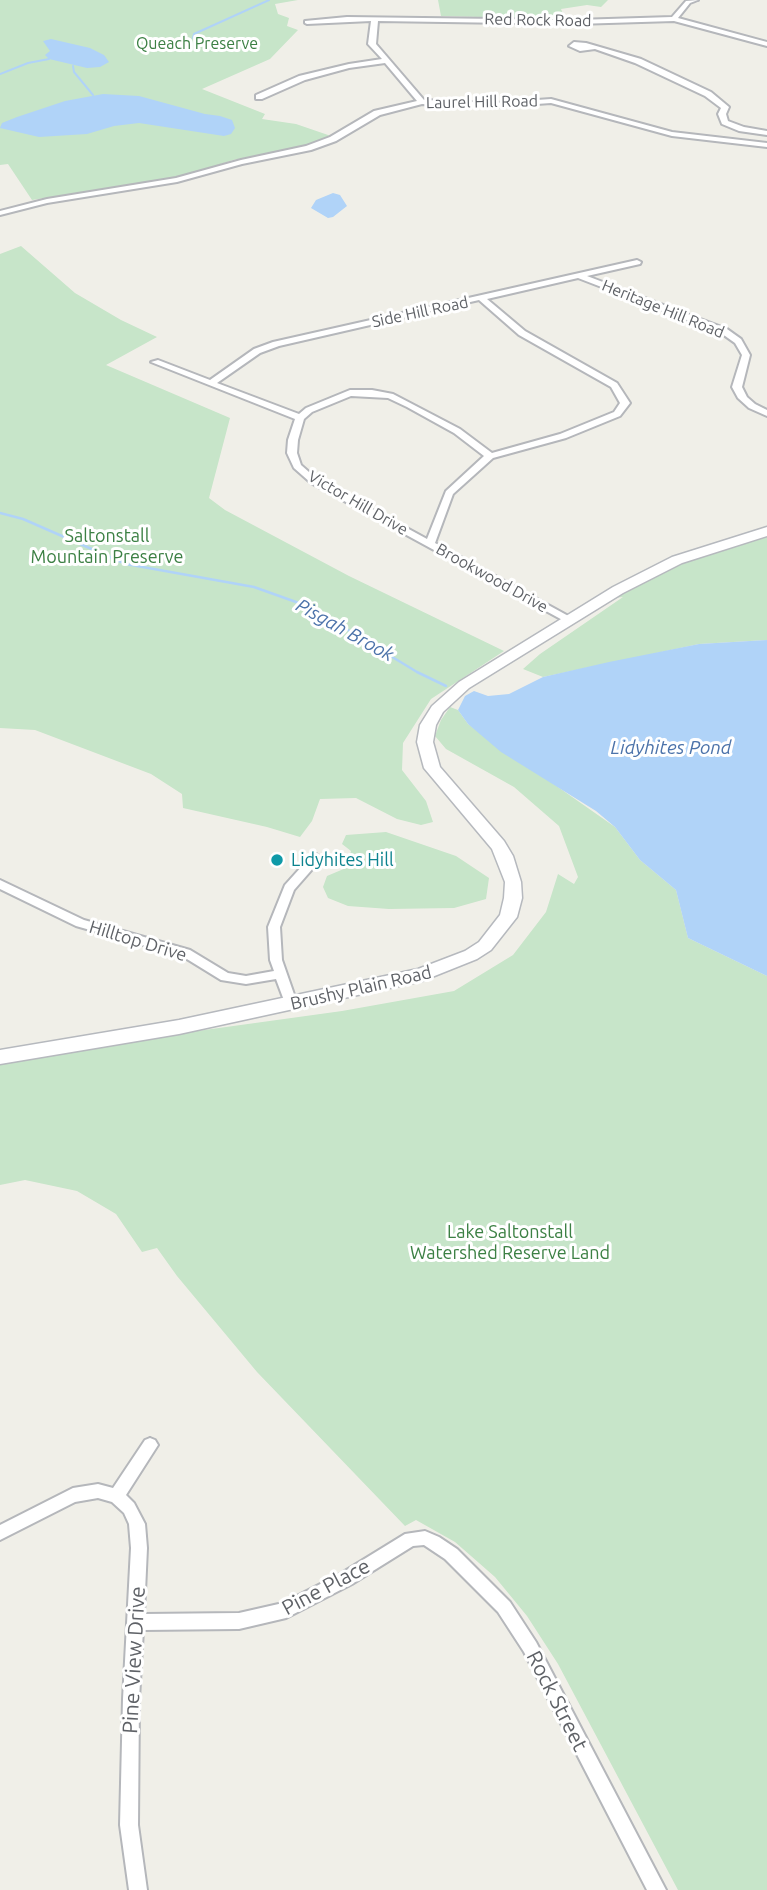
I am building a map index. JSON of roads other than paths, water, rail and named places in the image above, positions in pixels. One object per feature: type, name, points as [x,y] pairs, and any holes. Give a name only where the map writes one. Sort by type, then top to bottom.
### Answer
[{"type":"main road","name":"Brushy Plain Road","points":[[0,1057],[179,1027],[291,1003],[442,969],[471,955],[498,932],[508,917],[513,898],[510,867],[498,845],[432,768],[427,755],[426,731],[437,709],[452,694],[624,586],[677,560],[767,531]]},
{"type":"street","points":[[674,19],[688,2],[695,0]]},
{"type":"street","points":[[374,19],[372,44],[422,102]]},
{"type":"street","name":"Red Rock Road","points":[[307,22],[374,19],[576,22],[674,19],[767,44]]},
{"type":"street","points":[[595,47],[638,61],[708,94],[726,107],[722,114],[725,122],[742,129],[767,133]]},
{"type":"street","points":[[259,97],[302,78],[349,66],[386,61]]},
{"type":"street","name":"Laurel Hill Road","points":[[0,213],[47,201],[177,180],[241,162],[308,148],[333,139],[377,113],[422,102],[494,105],[551,101],[681,135],[767,145]]},
{"type":"street","name":"Side Hill Road","points":[[211,383],[257,351],[276,344],[637,262]]},
{"type":"street","name":"Heritage Hill Road","points":[[580,276],[724,331],[738,341],[746,355],[737,387],[743,398],[752,406],[767,413]]},
{"type":"street","name":"Brookwood Drive","points":[[481,298],[523,332],[614,385],[625,403],[617,414],[563,436],[490,456],[449,493],[430,544],[568,620]]},
{"type":"street","points":[[155,362],[300,418],[318,405],[351,393],[390,396],[457,431],[490,456]]},
{"type":"street","name":"Victor Hill Drive","points":[[300,418],[292,453],[297,466],[314,481],[430,544]]},
{"type":"street","points":[[291,1003],[280,974],[274,947],[278,913],[294,882],[316,858]]},
{"type":"street","name":"Hilltop Drive","points":[[0,884],[80,923],[186,953],[225,977],[246,980],[280,974]]},
{"type":"street","points":[[0,1533],[73,1495],[98,1491],[117,1496],[150,1445]]},
{"type":"street","name":"Pine View Drive","points":[[117,1496],[129,1508],[137,1524],[139,1548],[131,1699],[129,1825],[138,1890]]},
{"type":"street","name":"Pine Place","points":[[137,1622],[239,1621],[286,1610],[346,1579],[411,1539],[425,1538]]},
{"type":"street","name":"Rock Street","points":[[425,1538],[451,1554],[504,1607],[530,1647],[657,1890]]},
{"type":"water","points":[[51,39],[90,48],[104,55],[109,62],[100,67],[87,68],[49,59],[45,55],[50,51],[43,41]]},
{"type":"water","points":[[103,94],[139,96],[220,116],[232,120],[235,128],[231,134],[224,136],[139,123],[114,126],[87,134],[39,137],[0,128],[2,123],[65,101]]},
{"type":"water","points":[[333,193],[340,195],[347,206],[333,217],[328,218],[311,208],[316,200]]},
{"type":"water","name":"Lidyhites Pond","points":[[767,640],[767,976],[688,938],[676,890],[640,860],[615,827],[596,811],[501,752],[468,724],[458,710],[465,696],[474,691],[488,696],[509,694],[543,677],[609,662],[699,644]]},
{"type":"waterway","points":[[193,38],[194,34],[269,0]]},
{"type":"waterway","points":[[0,74],[28,63],[49,59]]},
{"type":"waterway","points":[[73,66],[74,72],[93,95]]},
{"type":"waterway","name":"Pisgah Brook","points":[[0,513],[23,519],[126,564],[254,587],[310,607],[417,672],[446,686]]},
{"type":"place","name":"Lidyhites Hill","points":[[277,860]]},
{"type":"park label","name":"Queach Preserve","points":[[197,44]]},
{"type":"park label","name":"Saltonstall Mountain Preserve","points":[[107,546]]},
{"type":"park label","name":"Lake Saltonstall Watershed Reserve Land","points":[[510,1242]]}]
